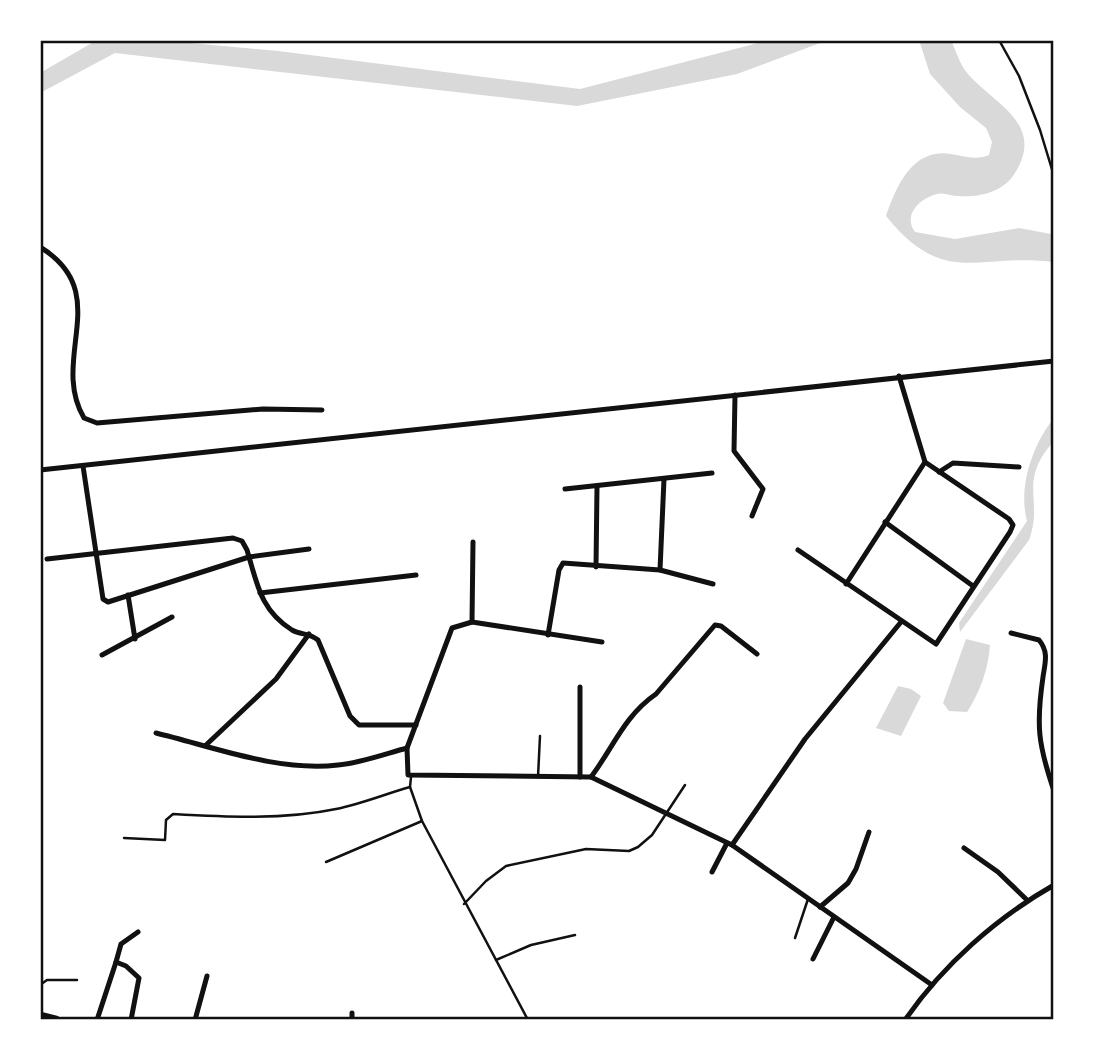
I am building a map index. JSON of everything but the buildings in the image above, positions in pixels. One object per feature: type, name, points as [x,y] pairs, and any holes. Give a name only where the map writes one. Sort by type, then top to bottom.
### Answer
[{"type":"main road","points":[[40,1016],[56,1020]]},
{"type":"street","points":[[40,247],[69,273],[79,294],[73,383],[76,405],[84,418],[97,423],[263,409],[322,410]]},
{"type":"street","points":[[40,470],[1054,361]]},
{"type":"street","points":[[798,550],[936,644],[1013,525],[1009,519],[925,462],[899,376]]},
{"type":"street","points":[[736,395],[734,451],[764,489],[752,516]]},
{"type":"street","points":[[846,584],[925,462]]},
{"type":"street","points":[[939,472],[953,463],[1019,467]]},
{"type":"street","points":[[83,466],[103,599],[108,602],[249,557],[309,549]]},
{"type":"street","points":[[565,489],[712,473]]},
{"type":"street","points":[[660,570],[664,479]]},
{"type":"street","points":[[596,567],[597,487]]},
{"type":"street","points":[[885,522],[973,586]]},
{"type":"street","points":[[47,559],[233,538],[242,541],[264,604],[278,621],[296,632],[309,634],[318,640],[350,716],[359,725],[416,726]]},
{"type":"street","points":[[472,622],[473,542]]},
{"type":"street","points":[[548,635],[559,570],[563,564],[570,562],[596,567],[660,570],[713,584]]},
{"type":"street","points":[[260,593],[416,575]]},
{"type":"street","points":[[128,595],[135,639]]},
{"type":"street","points":[[102,656],[173,617]]},
{"type":"street","points":[[602,642],[472,622],[452,628],[407,748],[407,772],[411,777],[591,777],[729,844],[932,985]]},
{"type":"street","points":[[712,872],[729,844],[805,739],[901,622]]},
{"type":"street","points":[[591,777],[604,760],[620,729],[644,702],[656,694],[710,628],[718,624],[757,654]]},
{"type":"street","points":[[1011,633],[1039,640],[1046,652],[1037,719],[1040,750],[1054,791]]},
{"type":"street","points":[[206,745],[276,679],[309,634]]},
{"type":"street","points":[[580,687],[580,777]]},
{"type":"street","points":[[156,733],[297,765],[339,765],[407,748]]},
{"type":"street","points":[[820,907],[848,883],[869,832]]},
{"type":"street","points":[[964,848],[998,872],[1027,900]]},
{"type":"street","points":[[905,1020],[961,954],[1027,900],[1054,885]]},
{"type":"street","points":[[813,959],[834,917]]},
{"type":"street","points":[[97,1020],[121,944],[138,932]]},
{"type":"street","points":[[116,962],[126,966],[139,978],[131,1020]]},
{"type":"street","points":[[195,1020],[207,976]]},
{"type":"lane","points":[[999,40],[1028,97],[1054,176]]},
{"type":"lane","points":[[538,777],[540,736]]},
{"type":"lane","points":[[411,777],[410,787],[422,821],[464,905],[528,1020]]},
{"type":"lane","points":[[464,905],[486,881],[506,866],[586,849],[629,851],[652,835],[685,785]]},
{"type":"lane","points":[[124,838],[165,839],[166,820],[173,814],[250,816],[313,813],[410,787]]},
{"type":"lane","points":[[326,862],[422,821]]},
{"type":"lane","points":[[795,938],[808,899]]},
{"type":"lane","points":[[496,960],[531,945],[575,935]]},
{"type":"lane","points":[[40,985],[47,980],[77,980]]},
{"type":"shaded area","points":[[97,40],[158,40],[278,51],[580,89],[770,40],[828,40],[737,74],[577,106],[115,53],[40,93],[40,73]]},
{"type":"shaded area","points":[[919,40],[951,40],[965,70],[1012,116],[1024,141],[1023,156],[1010,180],[997,189],[974,196],[942,193],[930,196],[914,209],[911,220],[915,232],[955,239],[1019,228],[1051,234],[1054,235],[1054,262],[1027,260],[963,263],[945,260],[926,253],[907,239],[886,216],[903,178],[925,157],[942,153],[982,157],[989,155],[992,142],[986,128],[960,107],[930,74]]},
{"type":"shaded area","points":[[1054,418],[1054,441],[1043,455],[1034,480],[1033,526],[1029,540],[960,632],[959,623],[1027,521],[1024,495],[1029,467],[1039,441]]},
{"type":"shaded area","points":[[966,639],[990,645],[985,672],[967,712],[949,711],[943,703]]},
{"type":"shaded area","points":[[898,686],[911,689],[921,696],[901,736],[876,728]]}]
